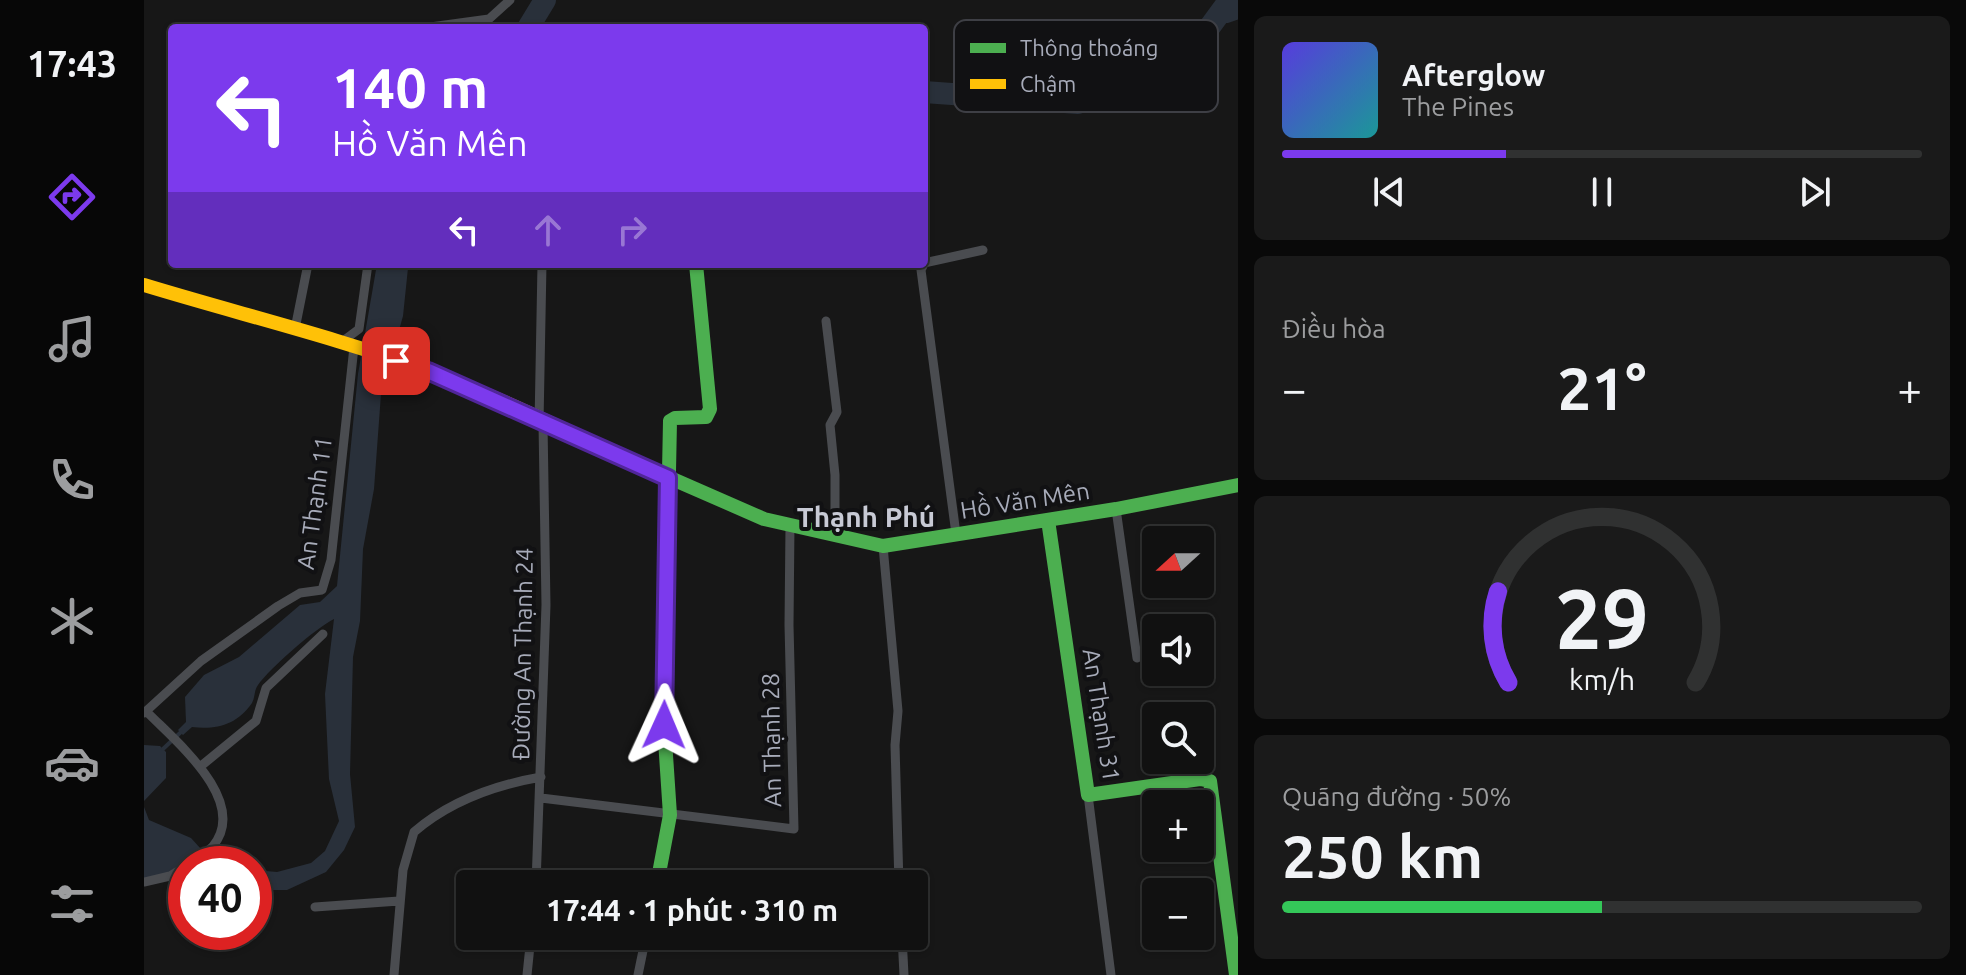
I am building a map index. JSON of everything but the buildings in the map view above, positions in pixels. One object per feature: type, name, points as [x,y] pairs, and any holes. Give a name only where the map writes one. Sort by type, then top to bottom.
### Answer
[{"type":"street","points":[[452,24],[489,19],[510,0]]},
{"type":"street","points":[[928,263],[983,250]]},
{"type":"street","points":[[295,329],[307,268]]},
{"type":"street","points":[[352,346],[359,329],[367,268]]},
{"type":"street","name":"Đường An Thạnh 24","points":[[537,870],[546,605],[541,424],[542,268]]},
{"type":"street","points":[[660,870],[670,815],[664,725],[670,421],[675,418],[706,417],[710,409],[696,268]]},
{"type":"street","points":[[922,268],[956,534]]},
{"type":"street","name":"Hồ Văn Mên","points":[[144,285],[428,371],[541,424],[764,519],[883,546],[1116,509],[1238,485]]},
{"type":"street","points":[[826,321],[837,412],[830,425],[835,475],[835,535]]},
{"type":"street","name":"An Thạnh 11","points":[[145,713],[201,661],[278,606],[300,593],[322,590],[331,560],[352,346]]},
{"type":"street","points":[[1116,509],[1137,658]]},
{"type":"street","name":"An Thạnh 31","points":[[1048,520],[1088,795],[1200,779],[1210,781],[1236,975]]},
{"type":"street","name":"An Thạnh 28","points":[[670,815],[794,829],[790,525]]},
{"type":"street","points":[[883,546],[898,711],[895,760],[899,870]]},
{"type":"street","points":[[201,766],[256,721],[266,688],[323,634]]},
{"type":"street","points":[[145,713],[201,766],[221,805],[222,821],[213,846]]},
{"type":"street","points":[[394,975],[403,870],[414,832],[444,811],[498,785],[541,777]]},
{"type":"street","points":[[1088,795],[1111,975]]},
{"type":"street","points":[[541,798],[670,815]]},
{"type":"street","points":[[144,882],[168,876]]},
{"type":"street","points":[[315,907],[399,901]]},
{"type":"street","points":[[527,975],[530,950]]},
{"type":"street","points":[[638,975],[643,950]]},
{"type":"street","points":[[903,950],[904,975]]},
{"type":"shaded area","points":[[376,268],[408,268],[403,316],[381,394],[374,489],[363,549],[360,621],[353,657],[350,774],[355,827],[344,850],[326,872],[287,890],[272,890],[272,872],[311,863],[325,851],[339,821],[329,779],[325,694],[334,619],[305,639],[272,669],[258,685],[252,703],[233,721],[218,727],[192,727],[183,735],[178,730],[186,722],[185,697],[204,675],[239,657],[300,605],[320,602],[337,586],[358,374]]},
{"type":"shaded area","points":[[144,745],[160,746],[166,752],[166,778],[144,801]]},
{"type":"shaded area","points":[[144,807],[149,820],[191,838],[198,846],[168,846],[168,873],[144,879]]},
{"type":"waterway","points":[[530,24],[545,0]]},
{"type":"waterway","points":[[1215,20],[1228,2],[1226,12],[1238,8]]},
{"type":"waterway","points":[[928,92],[954,94]]},
{"type":"waterway","points":[[163,749],[181,732]]},
{"type":"traffic: fast","points":[[660,870],[670,815],[664,725],[670,421],[675,418],[706,417],[710,409],[696,268]]},
{"type":"traffic: fast","points":[[661,474],[764,519],[883,546],[1116,509],[1238,485]]},
{"type":"traffic: fast","points":[[1048,520],[1088,795],[1200,779],[1210,781],[1236,975]]},
{"type":"traffic: slow","points":[[144,285],[322,336],[428,371],[516,407],[661,474]]},
{"type":"district","name":"Thạnh Phú","points":[[866,517]]},
{"type":"route","points":[[396,361],[428,371],[668,478],[664,725]]}]
